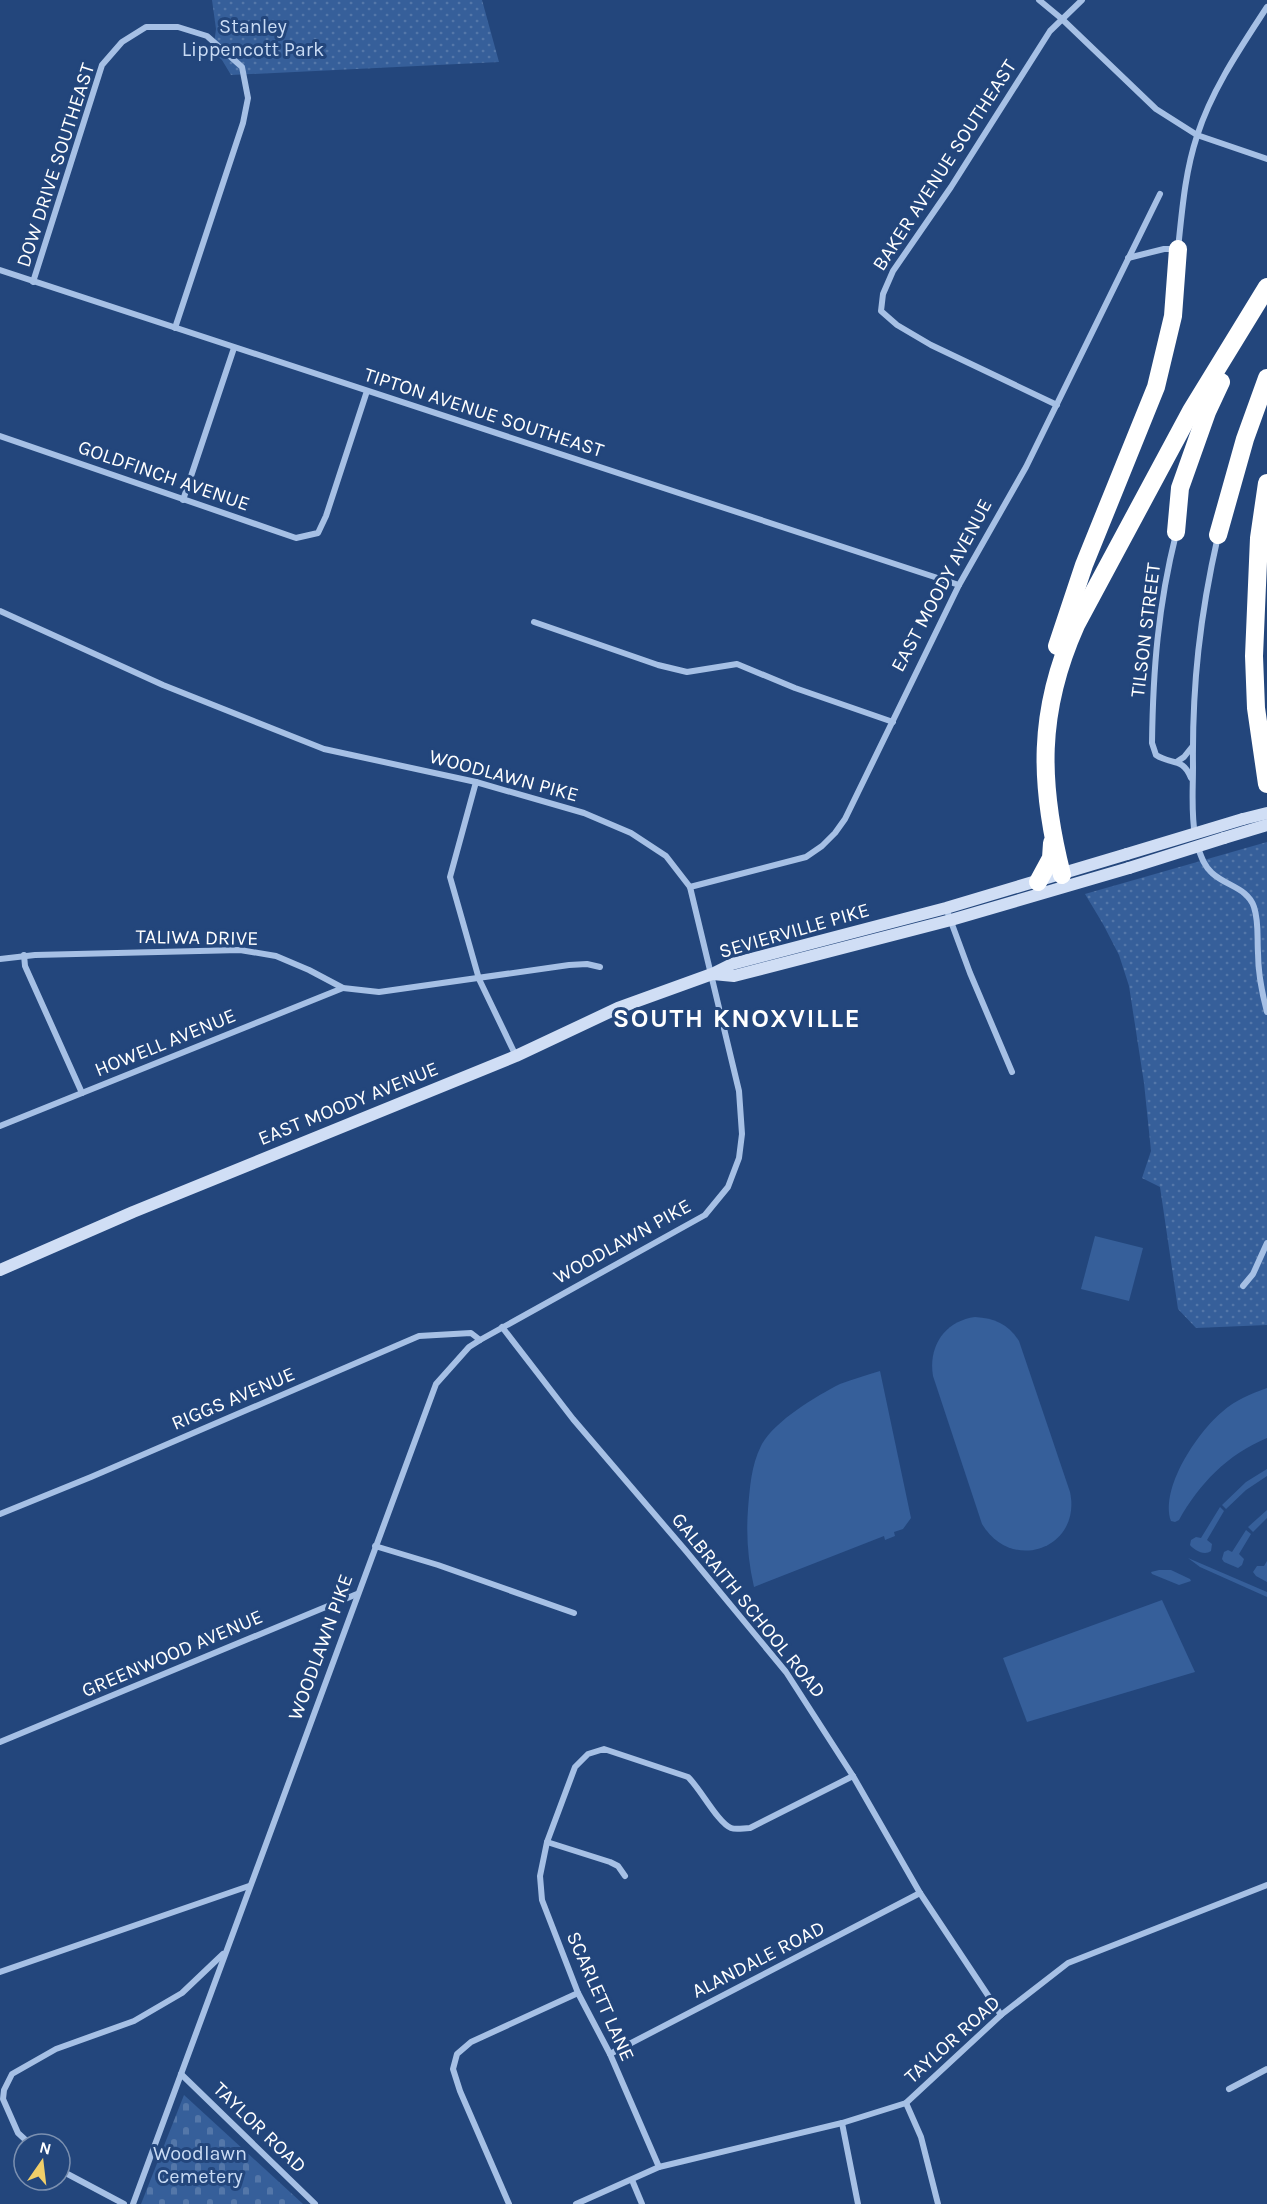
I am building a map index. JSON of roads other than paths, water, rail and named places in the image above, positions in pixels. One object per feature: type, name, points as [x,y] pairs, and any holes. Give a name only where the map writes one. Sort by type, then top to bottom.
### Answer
[{"type":"highway","points":[[1064,881],[1048,806],[1045,766],[1051,672],[1065,616],[1158,378],[1173,316],[1178,249]]},
{"type":"highway","points":[[1050,701],[1063,654],[1076,625],[1191,411],[1267,286]]},
{"type":"highway","points":[[1176,532],[1180,488],[1200,428],[1214,394],[1267,292]]},
{"type":"highway","points":[[1218,535],[1245,439],[1267,378]]},
{"type":"highway","points":[[1267,483],[1259,538],[1254,676],[1256,708],[1267,784]]},
{"type":"highway","points":[[1038,882],[1052,851],[1052,826]]},
{"type":"main road","name":"SEVIERVILLE PIKE","points":[[949,914],[1038,882],[1064,881],[1126,855],[1267,813]]},
{"type":"main road","name":"SEVIERVILLE PIKE","points":[[712,974],[732,964],[949,914],[1064,881],[1129,868],[1267,825]]},
{"type":"main road","name":"EAST MOODY AVENUE","points":[[0,1270],[133,1212],[516,1056],[618,1008],[712,974]]},
{"type":"street","points":[[1039,0],[1156,109],[1197,135],[1267,159]]},
{"type":"street","name":"BAKER AVENUE SOUTHEAST","points":[[1057,405],[931,345],[897,326],[881,311],[883,294],[892,271],[951,187],[1050,31],[1082,0]]},
{"type":"street","points":[[1128,258],[1164,249],[1178,249],[1186,178],[1197,135],[1214,96],[1267,7]]},
{"type":"street","name":"DOW DRIVE SOUTHEAST","points":[[33,282],[102,65],[122,42],[146,27],[178,27],[207,36],[242,67],[248,98],[243,123],[175,328]]},
{"type":"street","name":"EAST MOODY AVENUE","points":[[690,887],[796,861],[822,846],[835,834],[845,819],[959,585],[1026,467],[1160,194]]},
{"type":"street","name":"TIPTON AVENUE SOUTHEAST","points":[[0,270],[959,585]]},
{"type":"street","points":[[183,500],[234,348]]},
{"type":"street","name":"GOLDFINCH AVENUE","points":[[0,436],[296,538],[318,532],[326,516],[367,392]]},
{"type":"street","name":"TILSON STREET","points":[[1176,532],[1165,582],[1154,660],[1152,743],[1158,757],[1178,761],[1186,768],[1192,781]]},
{"type":"street","points":[[1218,535],[1203,608],[1196,658],[1192,781],[1194,828],[1196,842],[1204,864],[1219,878],[1243,891],[1254,907],[1258,928],[1257,955],[1261,992],[1267,1012]]},
{"type":"street","name":"WOODLAWN PIKE","points":[[0,611],[163,685],[324,748],[476,782],[584,813],[631,833],[666,856],[690,887],[739,1091],[742,1134],[739,1158],[728,1187],[705,1215],[480,1340],[453,1364],[436,1384],[132,2204]]},
{"type":"street","points":[[534,622],[658,665],[687,672],[737,664],[795,688],[893,722]]},
{"type":"street","points":[[1178,761],[1193,745]]},
{"type":"street","points":[[476,782],[450,877],[479,979],[516,1056]]},
{"type":"street","points":[[949,914],[970,972],[1012,1072]]},
{"type":"street","name":"TALIWA DRIVE","points":[[0,959],[24,956],[240,950],[276,956],[343,988],[379,992],[569,965],[587,964],[600,967]]},
{"type":"street","points":[[24,956],[25,966],[82,1093]]},
{"type":"street","name":"HOWELL AVENUE","points":[[0,1126],[343,988]]},
{"type":"street","points":[[1243,1286],[1253,1274],[1267,1243]]},
{"type":"street","name":"GALBRAITH SCHOOL ROAD","points":[[502,1327],[573,1419],[786,1672],[853,1776],[920,1893],[1001,2015]]},
{"type":"street","name":"RIGGS AVENUE","points":[[0,1514],[419,1336],[471,1333],[480,1340]]},
{"type":"street","points":[[375,1546],[438,1564],[574,1613]]},
{"type":"street","name":"GREENWOOD AVENUE","points":[[0,1742],[357,1594]]},
{"type":"street","name":"SCARLETT LANE","points":[[659,2167],[610,2054],[578,1994],[542,1900],[540,1876],[547,1842],[575,1767],[588,1754],[604,1749],[688,1777],[697,1785],[721,1821],[731,1828],[750,1828],[853,1776]]},
{"type":"street","points":[[547,1842],[610,1862],[618,1866],[624,1876]]},
{"type":"street","name":"TAYLOR ROAD","points":[[576,2204],[659,2167],[842,2123],[906,2103],[1001,2015],[1068,1963],[1267,1885]]},
{"type":"street","points":[[0,1972],[249,1886]]},
{"type":"street","name":"ALANDALE ROAD","points":[[610,2054],[920,1893]]},
{"type":"street","points":[[18,2132],[3,2099],[4,2090],[12,2074],[56,2049],[134,2021],[182,1993],[226,1951]]},
{"type":"street","points":[[509,2204],[460,2091],[453,2069],[454,2060],[457,2054],[471,2042],[578,1994]]},
{"type":"street","points":[[1229,2089],[1267,2069]]},
{"type":"street","name":"TAYLOR ROAD","points":[[181,2074],[315,2204]]},
{"type":"street","points":[[906,2103],[921,2137],[938,2204]]},
{"type":"street","points":[[842,2123],[858,2204]]},
{"type":"street","points":[[72,2176],[124,2204]]},
{"type":"street","points":[[632,2180],[642,2204]]},
{"type":"district","name":"SOUTH KNOXVILLE","points":[[737,1018]]},
{"type":"park label","name":"Stanley Lippencott Park","points":[[253,38]]},
{"type":"park label","name":"Woodlawn Cemetery","points":[[200,2164]]}]
